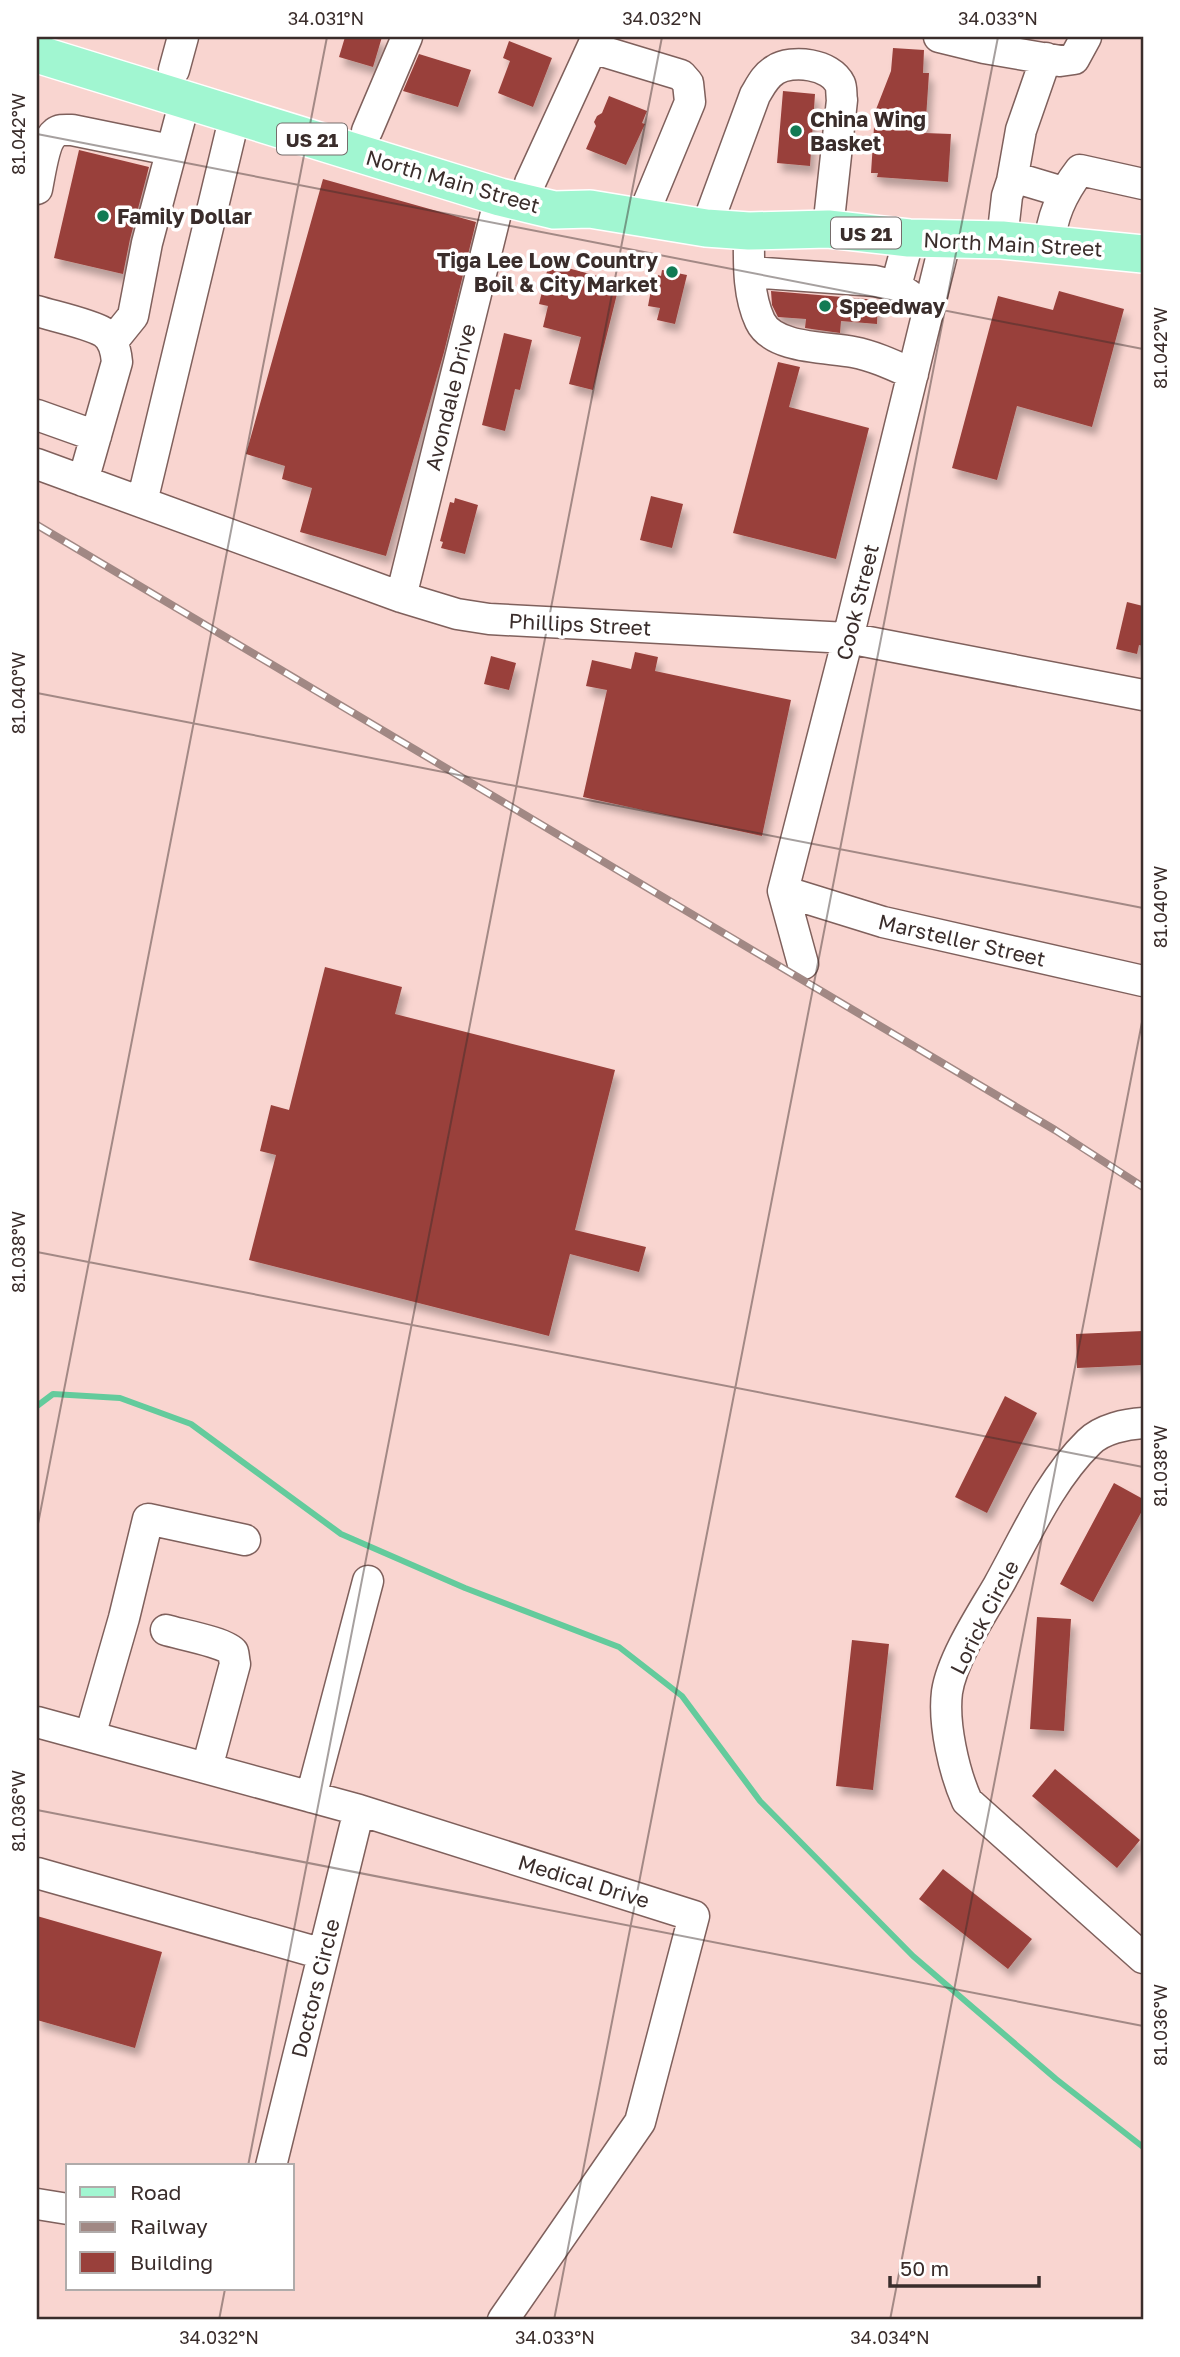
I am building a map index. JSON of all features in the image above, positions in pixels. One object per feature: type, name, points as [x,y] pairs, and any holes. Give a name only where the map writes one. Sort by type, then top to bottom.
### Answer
[{"type":"main road","name":"North Main Street","points":[[68,37],[179,57],[515,190]]},
{"type":"main road","name":"North Main Street","points":[[37,54],[179,57],[235,115],[515,190],[564,192],[590,209],[706,228],[749,231],[828,229],[909,238],[1002,240],[1143,254]]},
{"type":"street","points":[[367,131],[408,37]]},
{"type":"street","points":[[939,37],[984,48],[1040,50],[1060,61],[1074,59],[1086,37]]},
{"type":"street","points":[[594,42],[681,75],[688,83],[690,102],[642,218]]},
{"type":"street","name":"Avondale Drive","points":[[401,597],[515,190],[594,42]]},
{"type":"street","points":[[1002,240],[1007,196],[1040,50]]},
{"type":"street","points":[[112,342],[133,316],[147,243],[170,150],[179,57]]},
{"type":"street","points":[[706,228],[755,95],[764,78],[777,68],[791,65],[816,67],[830,73],[839,84],[842,100],[828,229]]},
{"type":"street","points":[[142,502],[235,115]]},
{"type":"street","points":[[37,189],[48,143],[60,130],[72,130],[170,150]]},
{"type":"street","points":[[1050,244],[1051,230],[1063,192],[1080,170],[1143,184]]},
{"type":"street","points":[[1012,181],[1023,180],[1063,192]]},
{"type":"street","points":[[749,231],[752,297],[760,323],[779,338],[803,345],[865,355],[913,374]]},
{"type":"street","points":[[896,286],[909,238]]},
{"type":"street","name":"Cook Street","points":[[803,964],[783,891],[946,238]]},
{"type":"street","points":[[750,272],[875,281],[896,286],[929,309]]},
{"type":"street","points":[[37,312],[104,332],[116,353],[117,362],[83,481]]},
{"type":"street","points":[[37,415],[96,436]]},
{"type":"street","name":"Phillips Street","points":[[37,464],[401,597],[457,614],[489,619],[848,639],[1143,695]]},
{"type":"street","name":"Marsteller Street","points":[[783,891],[883,922],[1143,981]]},
{"type":"street","name":"Lorick Circle","points":[[1143,1423],[1127,1423],[1091,1439],[1063,1471],[960,1653],[947,1691],[949,1730],[956,1774],[967,1801],[1143,1958]]},
{"type":"street","points":[[90,1737],[147,1625],[148,1519],[245,1540]]},
{"type":"street","points":[[311,1797],[368,1581]]},
{"type":"street","points":[[147,1625],[231,1650],[235,1664],[207,1768]]},
{"type":"street","name":"Medical Drive","points":[[37,1722],[359,1810],[694,1916],[640,2122],[503,2320]]},
{"type":"street","name":"Doctors Circle","points":[[271,2164],[359,1810]]},
{"type":"street","points":[[37,1873],[323,1954]]},
{"type":"street","points":[[37,2204],[66,2209]]},
{"type":"building","points":[[345,37],[382,37],[373,67],[339,57]]},
{"type":"building","points":[[509,41],[552,58],[533,107],[498,93],[510,61],[503,58]]},
{"type":"building","points":[[893,48],[924,50],[923,73],[929,73],[925,133],[951,134],[948,182],[877,177],[878,173],[871,173],[875,112],[891,71]]},
{"type":"building","points":[[419,54],[471,70],[458,107],[403,91]]},
{"type":"building","points":[[783,91],[815,94],[810,166],[777,163]]},
{"type":"building","points":[[609,96],[647,111],[642,123],[645,124],[626,165],[586,149],[596,126],[594,122],[602,113]]},
{"type":"building","points":[[79,150],[149,167],[123,274],[54,258]]},
{"type":"building","points":[[323,179],[476,222],[444,352],[386,556],[300,532],[312,488],[282,479],[285,466],[246,454]]},
{"type":"building","points":[[549,263],[620,282],[593,390],[569,384],[581,337],[543,327],[548,306],[539,304]]},
{"type":"building","points":[[662,270],[687,275],[675,324],[657,320],[660,308],[648,306],[651,290],[654,291]]},
{"type":"building","points":[[771,291],[878,300],[877,324],[841,321],[840,333],[805,328],[806,319],[778,317],[772,305]]},
{"type":"building","points":[[1059,291],[1124,309],[1092,427],[1017,406],[997,480],[952,468],[998,296],[1053,310]]},
{"type":"building","points":[[504,333],[532,340],[520,390],[515,389],[505,431],[482,425]]},
{"type":"building","points":[[778,362],[800,367],[789,407],[869,428],[836,559],[733,533]]},
{"type":"building","points":[[651,496],[683,504],[672,548],[640,540]]},
{"type":"building","points":[[455,498],[478,505],[465,554],[441,548],[443,542],[440,541],[450,502],[454,503]]},
{"type":"building","points":[[1127,602],[1143,606],[1143,646],[1139,645],[1137,654],[1116,649]]},
{"type":"building","points":[[635,652],[658,657],[655,671],[791,700],[762,836],[583,797],[607,690],[586,686],[592,660],[631,669]]},
{"type":"building","points":[[491,656],[516,663],[509,690],[484,684]]},
{"type":"building","points":[[325,967],[402,987],[395,1014],[615,1070],[575,1230],[646,1247],[639,1272],[570,1254],[549,1336],[249,1260],[276,1155],[260,1151],[271,1105],[289,1110]]},
{"type":"building","points":[[1143,1331],[1143,1365],[1077,1368],[1076,1334]]},
{"type":"building","points":[[1005,1396],[1037,1413],[987,1513],[955,1497]]},
{"type":"building","points":[[1114,1483],[1143,1499],[1143,1509],[1093,1602],[1060,1584]]},
{"type":"building","points":[[1037,1617],[1071,1619],[1064,1731],[1030,1729]]},
{"type":"building","points":[[852,1640],[889,1644],[873,1790],[836,1786]]},
{"type":"building","points":[[1055,1769],[1140,1840],[1117,1868],[1032,1796]]},
{"type":"building","points":[[943,1869],[1032,1939],[1008,1969],[919,1899]]},
{"type":"building","points":[[37,1916],[162,1952],[135,2048],[37,2020]]},
{"type":"waterway","points":[[37,1406],[53,1394],[120,1398],[191,1424],[341,1534],[465,1588],[619,1647],[682,1696],[760,1801],[913,1956],[1056,2079],[1143,2147]]},
{"type":"railway","points":[[37,525],[1055,1130],[1143,1187]]},
{"type":"place","name":"China Wing Basket","points":[[796,131]]},
{"type":"place","name":"Family Dollar","points":[[103,216]]},
{"type":"place","name":"Tiga Lee Low Country Boil & City Market","points":[[672,272]]},
{"type":"place","name":"Speedway","points":[[825,306]]}]
